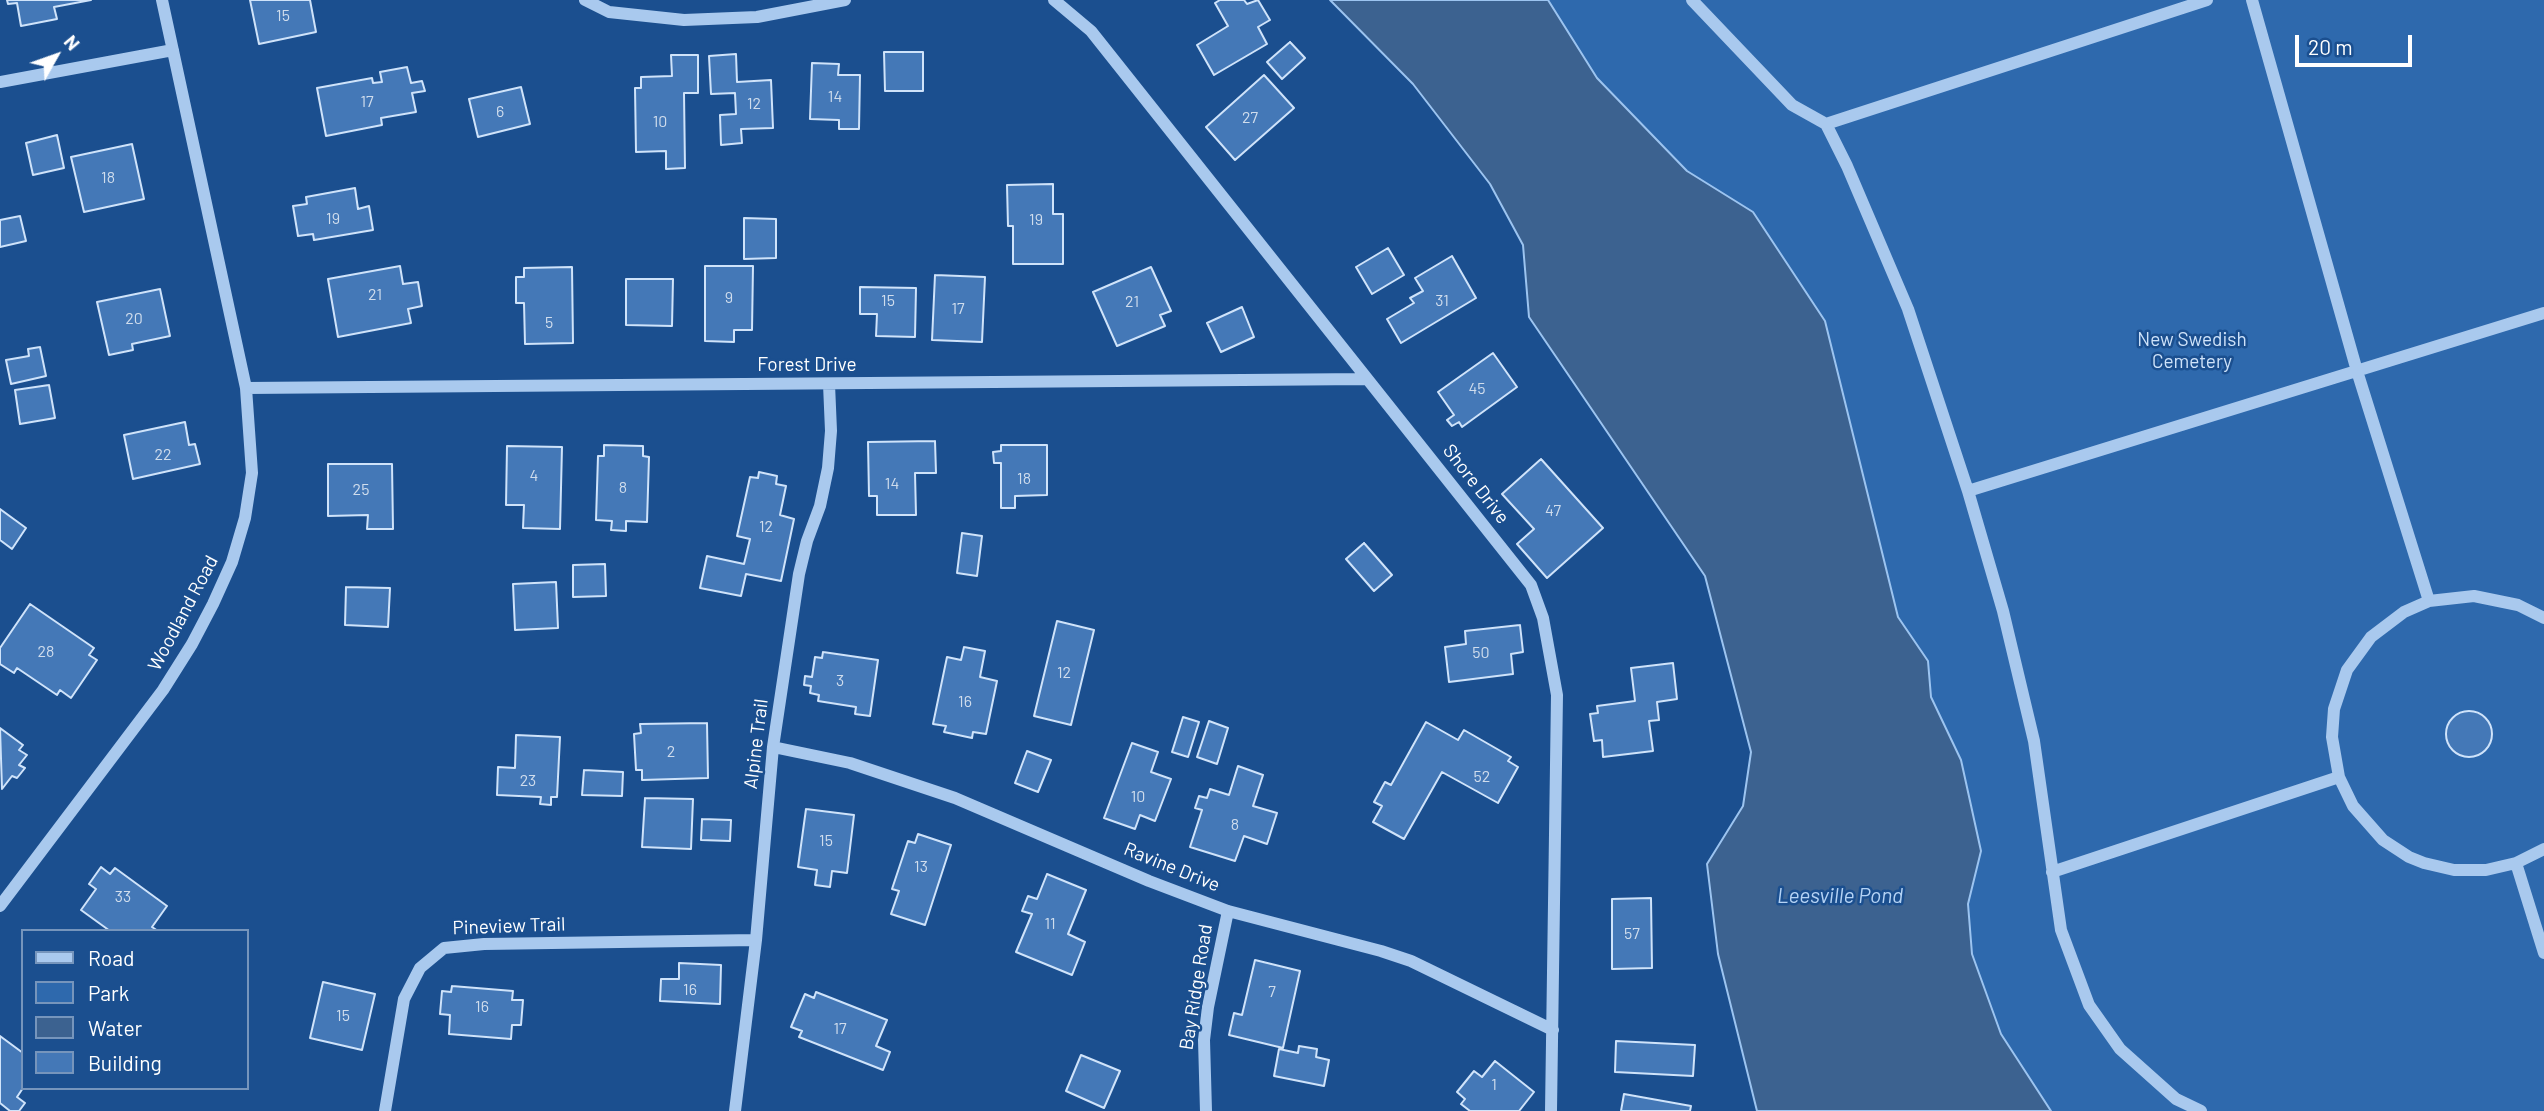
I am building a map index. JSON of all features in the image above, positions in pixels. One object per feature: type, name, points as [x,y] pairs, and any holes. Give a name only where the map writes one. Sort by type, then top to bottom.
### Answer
[{"type":"street","name":"Woodland Road","points":[[0,906],[163,690],[214,604],[232,562],[245,518],[252,473],[246,388],[162,0]]},
{"type":"street","points":[[585,0],[609,12],[684,20],[757,17],[845,0]]},
{"type":"street","name":"Shore Drive","points":[[1054,0],[1091,31],[1531,585],[1544,618],[1556,695],[1551,1111]]},
{"type":"street","points":[[1692,0],[1792,105],[1826,124],[1847,166],[1908,309],[1968,491],[2003,611],[2034,741],[2062,930],[2089,1005],[2120,1049],[2176,1099],[2201,1111]]},
{"type":"street","points":[[1826,124],[2207,0]]},
{"type":"street","points":[[2252,0],[2357,371],[2429,601]]},
{"type":"street","points":[[0,82],[173,50]]},
{"type":"street","points":[[1968,491],[2544,313]]},
{"type":"street","name":"Forest Drive","points":[[246,388],[1367,379]]},
{"type":"street","name":"Alpine Trail","points":[[736,1111],[756,940],[774,747],[799,574],[820,506],[828,468],[831,431],[829,384]]},
{"type":"street","points":[[2544,618],[2518,605],[2489,597],[2459,596],[2429,601],[2404,612],[2381,627],[2362,647],[2347,670],[2337,696],[2332,723],[2333,751],[2339,778],[2361,818],[2384,840],[2410,857],[2454,870],[2486,870],[2516,863],[2544,849]]},
{"type":"street","name":"Ravine Drive","points":[[774,747],[850,763],[955,798],[1149,881],[1228,911],[1411,961],[1553,1030]]},
{"type":"street","points":[[2052,873],[2339,778]]},
{"type":"street","points":[[2516,863],[2544,953]]},
{"type":"street","name":"Bay Ridge Road","points":[[1206,1111],[1204,1040],[1208,1007],[1228,911]]},
{"type":"street","name":"Pineview Trail","points":[[385,1111],[404,999],[420,968],[444,948],[484,944],[756,940]]},
{"type":"green space","name":"New Swedish Cemetery","points":[[1548,0],[2544,0],[2544,1111],[2051,1111],[2001,1034],[1972,954],[1968,904],[1981,851],[1961,760],[1931,697],[1928,661],[1898,617],[1825,321],[1753,212],[1687,171],[1597,78]]},
{"type":"water","name":"Leesville Pond","points":[[1330,0],[1548,0],[1597,78],[1687,171],[1753,212],[1825,321],[1898,617],[1928,661],[1931,697],[1961,760],[1981,851],[1968,904],[1972,954],[2001,1034],[2051,1111],[1757,1111],[1718,954],[1707,864],[1743,806],[1751,752],[1705,576],[1529,317],[1523,245],[1490,184],[1413,84]]},
{"type":"building","points":[[7,0],[91,0],[54,7],[57,19],[21,26],[17,3],[8,4]]},
{"type":"building","points":[[250,0],[310,0],[316,32],[259,44]]},
{"type":"building","points":[[1220,0],[1244,0],[1247,4],[1258,0],[1270,20],[1258,27],[1267,44],[1214,75],[1197,45],[1228,26],[1215,3]]},
{"type":"building","points":[[1290,42],[1305,58],[1282,79],[1267,62]]},
{"type":"building","points":[[884,52],[923,52],[923,91],[885,91]]},
{"type":"building","points":[[736,54],[737,82],[771,80],[773,128],[741,129],[742,143],[721,145],[720,115],[736,114],[735,93],[711,94],[709,56]]},
{"type":"building","points":[[671,55],[698,55],[698,93],[684,93],[685,168],[666,169],[666,151],[636,152],[635,88],[641,88],[641,77],[672,76]]},
{"type":"building","points":[[812,63],[839,64],[838,75],[860,75],[859,129],[839,129],[839,120],[810,119]]},
{"type":"building","points":[[407,67],[411,83],[422,81],[425,91],[412,93],[416,112],[381,118],[382,125],[326,136],[317,88],[372,78],[373,83],[382,82],[380,72]]},
{"type":"building","points":[[1264,75],[1294,108],[1235,160],[1206,127]]},
{"type":"building","points":[[521,87],[530,124],[478,137],[469,99]]},
{"type":"building","points":[[57,135],[64,168],[33,175],[26,143]]},
{"type":"building","points":[[132,144],[144,199],[84,212],[71,157]]},
{"type":"building","points":[[1053,184],[1053,214],[1063,214],[1063,264],[1013,264],[1013,226],[1008,226],[1007,185]]},
{"type":"building","points":[[355,188],[358,209],[369,206],[373,230],[314,240],[313,234],[298,236],[293,206],[307,204],[306,197]]},
{"type":"building","points":[[20,216],[26,241],[0,247],[0,220]]},
{"type":"building","points":[[744,218],[776,219],[776,258],[744,259]]},
{"type":"building","points":[[1388,248],[1404,275],[1372,294],[1356,267]]},
{"type":"building","points":[[1452,256],[1476,298],[1401,343],[1387,319],[1414,303],[1410,298],[1423,291],[1415,278]]},
{"type":"building","points":[[400,266],[403,284],[418,282],[422,306],[408,309],[411,323],[338,337],[328,279]]},
{"type":"building","points":[[705,266],[753,266],[752,330],[734,330],[734,342],[705,341]]},
{"type":"building","points":[[572,267],[573,343],[525,344],[524,303],[516,303],[516,277],[524,277],[524,268]]},
{"type":"building","points":[[1151,267],[1171,311],[1160,315],[1165,326],[1117,346],[1093,292]]},
{"type":"building","points":[[935,275],[985,277],[982,342],[932,340]]},
{"type":"building","points":[[626,279],[673,279],[672,326],[626,325]]},
{"type":"building","points":[[860,287],[916,288],[915,337],[876,336],[877,314],[860,314]]},
{"type":"building","points":[[160,289],[170,336],[132,344],[133,350],[109,355],[97,302]]},
{"type":"building","points":[[1242,307],[1254,337],[1221,352],[1207,323]]},
{"type":"building","points":[[40,347],[46,376],[11,384],[6,360],[29,356],[28,349]]},
{"type":"building","points":[[1493,353],[1517,387],[1462,427],[1459,422],[1452,426],[1447,420],[1454,415],[1438,392]]},
{"type":"building","points":[[49,385],[55,418],[20,424],[15,390]]},
{"type":"building","points":[[185,422],[189,445],[195,444],[200,464],[133,479],[124,435]]},
{"type":"building","points":[[935,441],[936,473],[915,473],[916,515],[877,515],[877,496],[869,496],[868,442]]},
{"type":"building","points":[[604,445],[643,446],[643,456],[649,457],[647,522],[626,521],[626,531],[611,530],[612,521],[596,520],[598,456],[604,456]]},
{"type":"building","points":[[1001,445],[1047,445],[1047,495],[1015,496],[1015,508],[1001,508],[1001,463],[994,463],[993,452],[1001,451]]},
{"type":"building","points":[[507,446],[562,447],[560,529],[523,528],[524,505],[506,505]]},
{"type":"building","points":[[1541,459],[1603,528],[1547,578],[1517,544],[1534,529],[1502,494]]},
{"type":"building","points":[[328,464],[392,464],[393,529],[367,529],[368,515],[328,516]]},
{"type":"building","points":[[759,472],[777,476],[776,484],[786,486],[780,515],[794,519],[781,581],[746,574],[741,596],[700,588],[707,556],[744,564],[750,539],[737,536],[750,477],[758,478]]},
{"type":"building","points":[[0,509],[26,528],[12,549],[0,540]]},
{"type":"building","points":[[962,533],[982,536],[977,576],[957,573]]},
{"type":"building","points":[[1364,543],[1392,575],[1374,591],[1346,559]]},
{"type":"building","points":[[605,564],[606,596],[573,597],[573,565]]},
{"type":"building","points":[[556,582],[558,628],[515,630],[513,584]]},
{"type":"building","points":[[346,587],[390,588],[388,627],[345,625]]},
{"type":"building","points":[[30,604],[94,648],[89,655],[97,660],[71,698],[60,690],[57,695],[17,668],[14,673],[0,664],[0,648]]},
{"type":"building","points":[[1057,621],[1094,630],[1071,725],[1034,716]]},
{"type":"building","points":[[1520,625],[1523,652],[1511,654],[1513,674],[1449,682],[1445,647],[1466,644],[1465,631]]},
{"type":"building","points":[[964,647],[985,651],[980,677],[997,681],[986,734],[973,732],[972,738],[944,732],[946,726],[933,724],[947,657],[961,660]]},
{"type":"building","points":[[823,652],[878,660],[870,716],[855,714],[856,707],[818,701],[819,695],[810,693],[811,686],[804,685],[805,676],[812,677],[815,657],[822,658]]},
{"type":"building","points":[[1673,663],[1677,699],[1657,702],[1659,720],[1649,721],[1653,751],[1603,757],[1602,740],[1594,741],[1590,714],[1598,713],[1597,706],[1635,701],[1631,668]]},
{"type":"building","points":[[2469,711],[2478,712],[2485,718],[2491,725],[2491,743],[2485,750],[2478,756],[2469,757],[2460,756],[2453,750],[2447,743],[2446,734],[2447,725],[2453,718],[2460,712]]},
{"type":"building","points":[[1183,717],[1199,722],[1188,757],[1172,752]]},
{"type":"building","points":[[1209,721],[1228,728],[1217,764],[1197,757]]},
{"type":"building","points":[[1426,722],[1458,740],[1464,730],[1511,757],[1508,761],[1518,767],[1498,803],[1442,772],[1404,839],[1373,822],[1382,806],[1374,802],[1385,782],[1391,785]]},
{"type":"building","points":[[707,723],[708,778],[642,780],[642,770],[636,770],[634,734],[641,733],[640,724]]},
{"type":"building","points":[[0,728],[23,745],[19,750],[27,755],[19,765],[25,768],[17,778],[12,776],[2,789]]},
{"type":"building","points":[[516,735],[560,737],[557,797],[551,797],[551,805],[540,804],[541,797],[497,795],[498,767],[515,768]]},
{"type":"building","points":[[1132,743],[1158,752],[1151,772],[1171,779],[1155,821],[1140,815],[1135,829],[1104,818]]},
{"type":"building","points":[[1027,751],[1051,760],[1038,792],[1015,783]]},
{"type":"building","points":[[1238,766],[1263,775],[1253,806],[1277,813],[1267,844],[1244,836],[1235,861],[1190,847],[1202,810],[1195,808],[1199,796],[1207,798],[1210,789],[1229,795]]},
{"type":"building","points":[[584,770],[623,772],[622,796],[582,795]]},
{"type":"building","points":[[645,798],[693,799],[691,849],[642,847]]},
{"type":"building","points":[[806,809],[854,815],[847,873],[832,871],[830,887],[815,885],[817,870],[798,867]]},
{"type":"building","points":[[702,819],[731,820],[730,841],[701,840]]},
{"type":"building","points":[[918,834],[951,845],[925,925],[891,914],[899,891],[892,889],[908,841],[915,843]]},
{"type":"building","points":[[101,867],[110,874],[115,868],[167,906],[152,927],[155,929],[107,929],[81,910],[96,889],[89,884]]},
{"type":"building","points":[[1047,874],[1086,890],[1068,934],[1085,942],[1072,975],[1016,952],[1032,914],[1022,911],[1028,896],[1037,899]]},
{"type":"building","points":[[1651,898],[1652,968],[1612,969],[1612,899]]},
{"type":"building","points":[[1255,960],[1300,971],[1283,1048],[1229,1035],[1234,1013],[1242,1015]]},
{"type":"building","points":[[679,963],[721,965],[720,1004],[660,1001],[661,979],[679,979]]},
{"type":"building","points":[[323,982],[375,994],[362,1050],[310,1038]]},
{"type":"building","points":[[452,986],[513,991],[512,1000],[523,1000],[521,1025],[512,1025],[511,1039],[449,1034],[450,1015],[440,1014],[442,991],[451,992]]},
{"type":"building","points":[[816,992],[887,1020],[876,1046],[890,1052],[883,1070],[799,1037],[802,1031],[791,1027],[805,994],[814,998]]},
{"type":"building","points":[[0,1036],[21,1052],[22,1090],[17,1097],[25,1103],[19,1111],[10,1111],[0,1103]]},
{"type":"building","points":[[1616,1041],[1695,1045],[1693,1076],[1615,1072]]},
{"type":"building","points":[[1299,1046],[1317,1049],[1316,1057],[1329,1060],[1324,1086],[1274,1076],[1279,1049],[1298,1053]]},
{"type":"building","points":[[1081,1055],[1120,1071],[1104,1108],[1066,1091]]},
{"type":"building","points":[[1495,1061],[1534,1092],[1519,1111],[1470,1111],[1461,1104],[1465,1099],[1457,1092],[1474,1071],[1482,1077]]},
{"type":"building","points":[[1624,1094],[1691,1106],[1690,1111],[1621,1111]]}]
